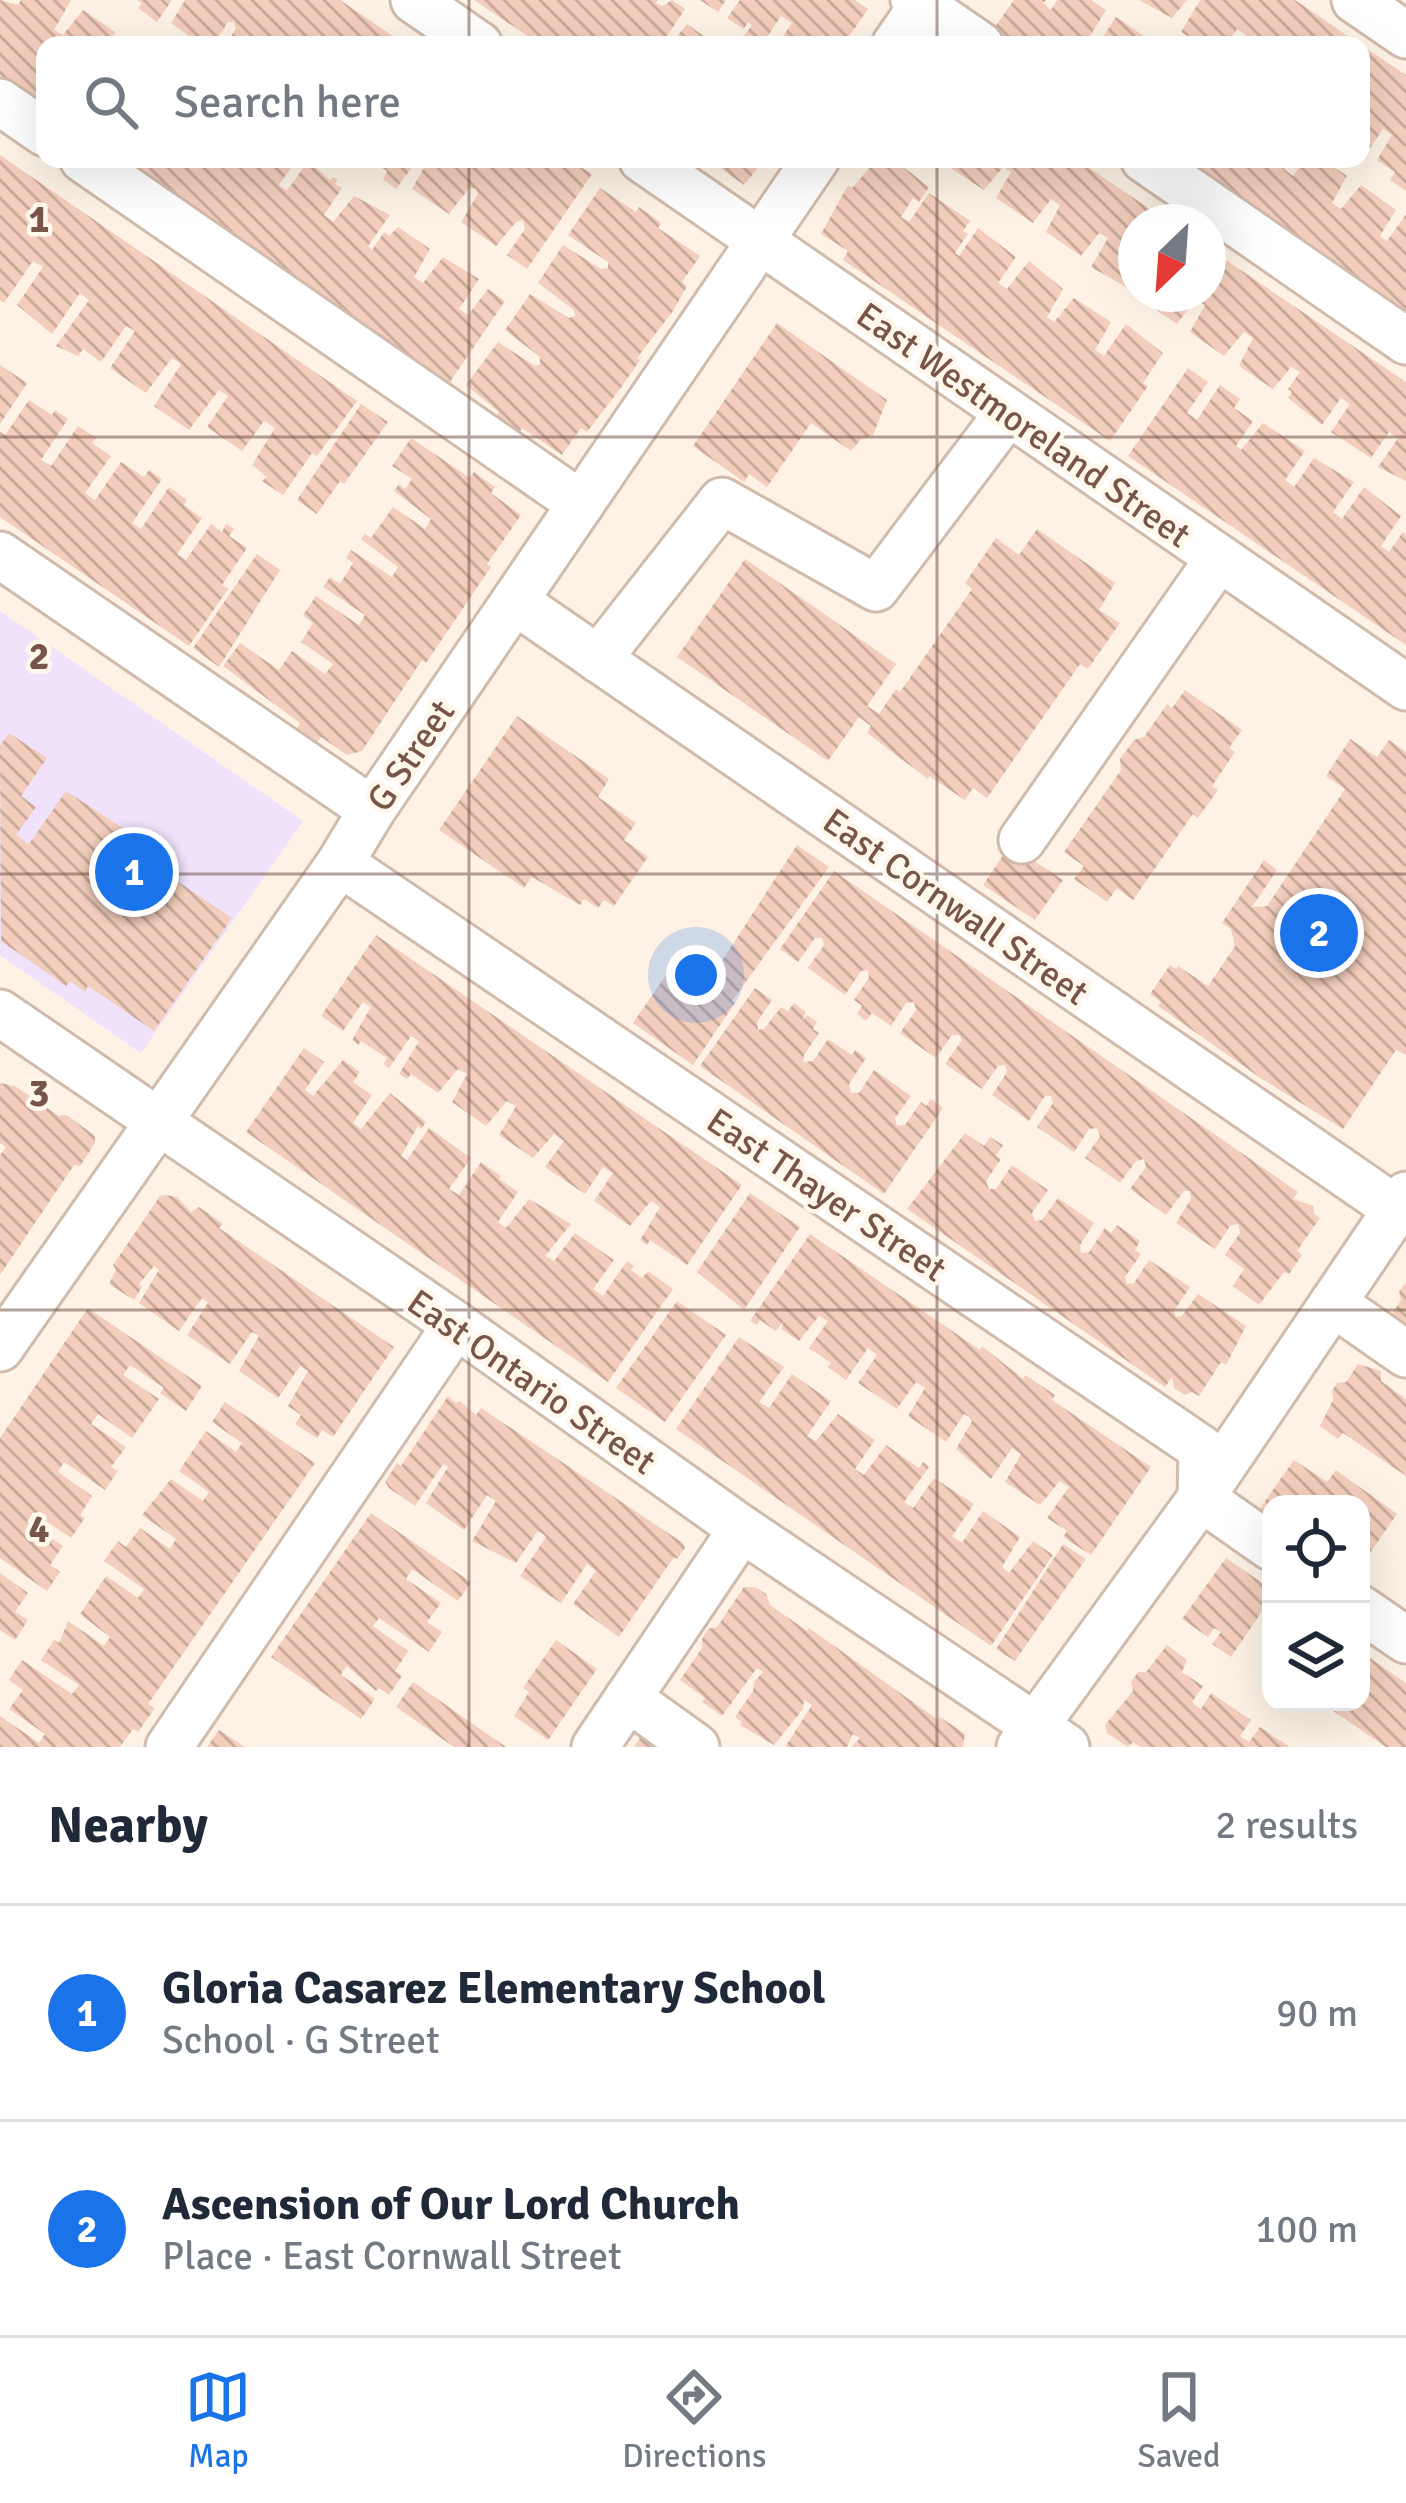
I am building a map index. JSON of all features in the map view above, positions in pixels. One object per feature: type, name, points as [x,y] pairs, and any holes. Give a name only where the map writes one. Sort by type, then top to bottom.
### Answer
[{"type":"street","points":[[414,0],[466,36]]},
{"type":"street","points":[[1355,0],[1406,35]]},
{"type":"street","points":[[900,36],[921,2],[968,36]]},
{"type":"street","points":[[0,102],[36,127]]},
{"type":"street","points":[[96,168],[580,503]]},
{"type":"street","name":"East Westmoreland Street","points":[[655,168],[1406,687]]},
{"type":"street","name":"G Street","points":[[0,1348],[340,863],[810,168]]},
{"type":"street","points":[[1157,168],[1406,341]]},
{"type":"street","points":[[598,659],[722,501],[876,588],[1008,413]]},
{"type":"street","points":[[0,555],[372,810]]},
{"type":"street","points":[[1022,840],[1219,558]]},
{"type":"street","name":"East Cornwall Street","points":[[516,602],[1401,1202]]},
{"type":"street","name":"East Thayer Street","points":[[340,863],[1202,1449],[1201,1498]]},
{"type":"street","name":"East Ontario Street","points":[[0,1013],[455,1325],[1040,1740]]},
{"type":"street","points":[[1040,1740],[1401,1202]]},
{"type":"street","points":[[1333,1303],[1406,1354]]},
{"type":"street","points":[[169,1747],[455,1325]]},
{"type":"street","points":[[1201,1498],[1262,1541]]},
{"type":"street","points":[[595,1747],[742,1529]]},
{"type":"street","points":[[1370,1615],[1406,1640]]},
{"type":"street","points":[[628,1699],[696,1747]]},
{"type":"shaded area","points":[[0,611],[303,821],[141,1053],[0,955]]},
{"type":"building","points":[[0,0],[18,5],[21,0],[71,0],[54,30],[63,35],[83,10],[115,32],[113,36],[36,36],[36,101],[0,76]]},
{"type":"building","points":[[137,0],[172,0],[157,22],[138,8],[142,4]]},
{"type":"building","points":[[185,0],[340,0],[393,36],[231,36],[236,29],[234,22],[228,22],[219,36],[189,36],[171,23]]},
{"type":"building","points":[[474,0],[658,0],[662,6],[672,0],[685,9],[667,36],[528,36]]},
{"type":"building","points":[[700,0],[726,0],[718,12]]},
{"type":"building","points":[[740,0],[855,0],[868,9],[849,36],[783,36],[792,23],[781,16],[768,36],[744,36],[752,25],[748,22],[744,29],[727,18]]},
{"type":"building","points":[[1014,0],[1046,0],[1043,3],[1051,10],[1057,0],[1091,0],[1106,10],[1090,36],[1000,36],[992,31]]},
{"type":"building","points":[[1139,0],[1187,0],[1172,18]]},
{"type":"building","points":[[1200,0],[1295,0],[1348,36],[1247,36],[1237,29],[1232,36],[1181,32]]},
{"type":"building","points":[[1116,17],[1144,36],[1104,36]]},
{"type":"building","points":[[687,24],[704,36],[677,36]]},
{"type":"building","points":[[1370,51],[1406,75],[1406,191],[1390,180],[1395,172],[1377,160],[1392,135],[1383,129],[1370,148]]},
{"type":"building","points":[[0,155],[357,401],[283,495],[262,481],[267,477],[252,465],[275,428],[264,421],[242,451],[207,427],[228,396],[219,390],[189,430],[154,406],[181,364],[172,358],[146,393],[110,368],[135,331],[126,326],[101,362],[83,349],[78,356],[56,346],[89,300],[80,293],[52,334],[17,305],[43,267],[33,261],[4,303],[0,300]]},
{"type":"building","points":[[134,168],[291,168],[279,185],[287,191],[303,168],[316,168],[330,180],[338,180],[335,184],[342,188],[324,215],[333,222],[354,196],[390,215],[368,246],[372,250],[384,232],[389,236],[398,227],[430,249],[414,277],[418,280],[423,283],[443,257],[479,279],[459,309],[468,315],[488,289],[505,301],[448,385]]},
{"type":"building","points":[[382,168],[411,168],[396,189],[383,179],[387,171]]},
{"type":"building","points":[[424,168],[582,168],[592,174],[527,269],[507,255],[525,229],[523,220],[496,246],[461,222],[478,194],[476,189],[469,188],[449,214],[412,189]]},
{"type":"building","points":[[720,168],[758,168],[744,185]]},
{"type":"building","points":[[869,168],[905,168],[929,187],[919,202],[913,198],[901,217],[909,222],[929,193],[970,221],[963,231],[968,234],[955,253],[959,256],[978,228],[1016,257],[998,283],[1007,289],[1029,261],[1063,289],[1047,317],[1054,322],[1074,298],[1111,322],[1095,350],[1104,356],[1126,324],[1163,353],[1143,383],[1148,386],[1110,441],[843,260],[848,251],[821,234],[848,185],[852,188]]},
{"type":"building","points":[[951,168],[1002,168],[984,190]]},
{"type":"building","points":[[1005,168],[1089,168],[1142,204],[1118,204],[1118,282],[1091,267],[1108,238],[1099,233],[1081,256],[1046,232],[1060,205],[1051,199],[1033,223],[996,198],[1011,172]]},
{"type":"building","points":[[1193,168],[1285,168],[1293,176],[1299,168],[1335,168],[1347,176],[1332,203],[1341,209],[1361,185],[1396,210],[1380,236],[1387,241],[1406,214],[1406,316]]},
{"type":"building","points":[[600,188],[636,212],[639,207],[661,223],[658,228],[700,256],[682,282],[687,286],[673,311],[623,385],[587,432],[581,428],[562,455],[522,428],[519,433],[495,417],[499,412],[466,385],[498,342],[535,366],[540,364],[540,357],[505,330],[530,294],[569,318],[575,316],[574,310],[538,283],[563,245],[601,269],[608,268],[608,262],[568,235]]},
{"type":"building","points":[[1226,260],[1406,382],[1406,481],[1378,467],[1398,438],[1389,432],[1371,458],[1331,432],[1350,404],[1341,398],[1322,425],[1288,398],[1292,392],[1288,389],[1300,372],[1291,367],[1273,389],[1239,366],[1253,338],[1244,332],[1224,356],[1190,332],[1201,312],[1226,312]]},
{"type":"building","points":[[1159,312],[1186,312],[1177,324]]},
{"type":"building","points":[[777,323],[887,400],[873,435],[861,439],[851,451],[811,423],[767,487],[749,474],[744,482],[693,446]]},
{"type":"building","points":[[0,365],[27,383],[0,424]]},
{"type":"building","points":[[1188,368],[1208,382],[1187,413],[1197,420],[1220,385],[1240,399],[1234,408],[1253,421],[1236,446],[1241,450],[1263,423],[1305,451],[1285,480],[1294,487],[1314,458],[1354,482],[1333,512],[1342,519],[1364,487],[1401,516],[1381,546],[1389,552],[1403,532],[1406,535],[1406,645],[1128,456]]},
{"type":"building","points":[[29,400],[68,419],[41,460],[51,466],[78,426],[111,456],[85,493],[95,500],[121,462],[144,477],[149,470],[162,479],[132,523],[141,529],[169,487],[202,518],[177,554],[186,560],[211,524],[222,532],[226,524],[234,529],[229,536],[247,548],[222,585],[228,589],[189,646],[0,517],[0,432],[5,435]]},
{"type":"building","points":[[361,404],[388,422],[317,514],[297,500]]},
{"type":"building","points":[[411,438],[470,478],[474,472],[495,487],[491,493],[521,515],[426,663],[422,660],[362,751],[347,755],[321,737],[317,743],[297,729],[300,723],[223,666],[240,643],[279,670],[292,651],[325,674],[333,664],[301,642],[313,623],[303,615],[316,596],[359,625],[365,615],[323,587],[330,577],[340,584],[353,563],[346,558],[351,550],[392,577],[398,567],[361,539],[365,534],[371,538],[393,507],[425,529],[431,519],[394,491],[399,484],[405,489],[412,479],[392,466]]},
{"type":"building","points":[[1037,529],[1115,583],[1099,610],[1120,623],[1088,669],[1080,664],[987,798],[973,788],[965,800],[928,779],[867,733],[871,726],[859,717],[828,761],[677,657],[745,559],[896,664],[867,706],[879,714],[896,689],[900,692],[972,589],[965,583],[996,538],[1019,555]]},
{"type":"building","points":[[257,554],[280,570],[219,667],[193,648]]},
{"type":"building","points":[[1185,690],[1242,730],[1229,748],[1235,752],[1212,786],[1218,790],[1198,818],[1193,814],[1133,900],[1117,888],[1107,902],[1074,879],[1084,866],[1064,852],[1121,770],[1120,759],[1134,740],[1144,737],[1167,704],[1172,708]]},
{"type":"building","points":[[517,716],[609,779],[598,797],[636,823],[624,840],[648,857],[614,906],[604,900],[598,908],[584,899],[580,905],[532,877],[524,888],[439,830]]},
{"type":"building","points":[[9,733],[47,758],[21,796],[36,807],[16,835],[29,844],[66,791],[158,851],[150,863],[232,918],[154,1031],[88,986],[85,992],[70,981],[66,986],[1,941],[0,746]]},
{"type":"building","points":[[1350,739],[1377,757],[1389,740],[1406,752],[1406,1055],[1396,1050],[1343,1129],[1262,1079],[1158,1006],[1161,1002],[1150,994],[1170,965],[1208,986],[1235,946],[1231,929],[1222,923],[1264,860],[1277,870],[1252,907],[1267,906],[1345,789],[1326,776]]},
{"type":"building","points":[[797,845],[829,867],[732,1001],[735,1003],[693,1065],[633,1023],[675,962],[707,984]]},
{"type":"building","points":[[1010,845],[1063,880],[1035,920],[983,885]]},
{"type":"building","points":[[834,871],[1298,1192],[1293,1199],[1313,1206],[1320,1218],[1297,1251],[1302,1255],[1289,1274],[1284,1272],[1259,1305],[1233,1286],[1244,1269],[1225,1255],[1240,1233],[1238,1224],[1230,1226],[1215,1249],[1176,1223],[1191,1199],[1190,1191],[1184,1191],[1166,1215],[1130,1189],[1146,1167],[1144,1159],[1136,1161],[1120,1183],[1085,1158],[1100,1136],[1097,1128],[1089,1129],[1074,1152],[1037,1127],[1053,1103],[1051,1096],[1045,1096],[1029,1121],[992,1095],[1007,1072],[1005,1065],[998,1066],[982,1089],[945,1064],[962,1040],[959,1035],[952,1035],[936,1058],[900,1033],[916,1010],[914,1002],[906,1003],[891,1026],[872,1013],[866,1021],[857,1014],[862,1006],[854,1000],[869,978],[868,970],[861,971],[845,995],[808,968],[824,945],[822,938],[815,938],[798,962],[780,949]]},
{"type":"building","points":[[376,935],[742,1185],[687,1265],[650,1240],[647,1245],[640,1240],[660,1207],[651,1201],[630,1226],[594,1201],[613,1173],[603,1167],[585,1194],[545,1167],[564,1141],[554,1134],[533,1158],[499,1135],[516,1106],[507,1101],[486,1126],[452,1102],[467,1074],[458,1069],[438,1093],[411,1074],[407,1079],[399,1074],[419,1041],[411,1036],[389,1068],[384,1064],[387,1058],[361,1041],[358,1045],[352,1040],[371,1007],[363,1002],[343,1031],[321,1016]]},
{"type":"building","points":[[755,988],[772,1000],[757,1022],[758,1030],[781,1007],[788,1011],[794,1003],[806,1012],[802,1021],[807,1015],[817,1022],[813,1029],[819,1033],[803,1062],[813,1061],[828,1039],[866,1058],[849,1084],[851,1093],[859,1093],[874,1070],[911,1096],[895,1118],[897,1126],[905,1125],[921,1102],[926,1106],[931,1099],[943,1108],[884,1194],[700,1066]]},
{"type":"building","points":[[304,1048],[324,1062],[305,1090],[313,1096],[343,1060],[360,1072],[353,1082],[372,1095],[353,1123],[361,1129],[390,1093],[426,1122],[421,1129],[418,1126],[401,1156],[407,1160],[429,1128],[471,1158],[449,1189],[459,1195],[481,1162],[501,1176],[518,1192],[498,1222],[506,1228],[529,1199],[571,1224],[545,1256],[554,1261],[575,1233],[614,1260],[593,1289],[603,1296],[627,1261],[642,1278],[648,1271],[673,1289],[608,1382],[246,1132]]},
{"type":"building","points":[[0,1083],[15,1086],[59,1116],[67,1115],[95,1136],[95,1143],[80,1166],[74,1165],[0,1275],[0,1155],[6,1147],[0,1143]]},
{"type":"building","points":[[965,1133],[984,1146],[990,1137],[1003,1145],[996,1156],[1001,1159],[986,1181],[989,1189],[996,1189],[1012,1165],[1048,1190],[1032,1213],[1035,1221],[1042,1220],[1058,1198],[1094,1223],[1080,1245],[1081,1253],[1089,1252],[1105,1228],[1111,1233],[1117,1225],[1140,1241],[1135,1250],[1141,1254],[1125,1277],[1127,1284],[1134,1283],[1149,1260],[1190,1287],[1174,1311],[1176,1317],[1182,1316],[1198,1294],[1246,1326],[1226,1365],[1221,1362],[1199,1396],[1174,1388],[1172,1377],[1165,1387],[907,1209]]},
{"type":"building","points":[[750,1193],[800,1227],[744,1310],[697,1272]]},
{"type":"building","points":[[160,1196],[177,1197],[191,1212],[199,1207],[223,1224],[219,1228],[394,1347],[333,1437],[322,1430],[317,1438],[295,1424],[301,1415],[288,1406],[308,1371],[300,1366],[278,1398],[239,1371],[259,1336],[252,1332],[230,1364],[187,1335],[208,1303],[202,1298],[179,1331],[139,1303],[159,1270],[154,1266],[139,1284],[142,1287],[134,1300],[109,1284],[116,1270],[113,1265]]},
{"type":"building","points":[[810,1234],[980,1350],[982,1346],[1023,1379],[1025,1375],[1055,1395],[1052,1400],[1151,1467],[1091,1555],[1063,1537],[1067,1531],[1047,1518],[1069,1487],[1060,1481],[1040,1505],[1005,1482],[1021,1454],[1012,1448],[991,1479],[956,1449],[972,1421],[969,1417],[964,1414],[946,1442],[908,1416],[925,1388],[916,1382],[897,1409],[858,1383],[877,1355],[868,1348],[846,1380],[809,1348],[828,1321],[819,1316],[799,1341],[781,1329],[783,1322],[776,1331],[760,1320],[757,1325],[750,1321]]},
{"type":"building","points":[[1406,1282],[1406,1338],[1389,1318]]},
{"type":"building","points":[[677,1301],[726,1335],[665,1422],[616,1388]]},
{"type":"building","points":[[88,1308],[202,1386],[186,1411],[160,1393],[164,1388],[130,1365],[123,1375],[159,1399],[132,1438],[98,1414],[91,1424],[126,1447],[111,1467],[118,1471],[105,1490],[64,1462],[58,1472],[92,1496],[71,1538],[33,1512],[27,1522],[63,1546],[50,1565],[60,1572],[47,1591],[0,1558],[0,1438]]},
{"type":"building","points":[[739,1337],[784,1367],[759,1402],[769,1408],[792,1374],[831,1401],[807,1436],[816,1441],[838,1414],[875,1440],[855,1469],[864,1475],[886,1445],[919,1468],[923,1462],[929,1467],[904,1502],[913,1508],[934,1478],[974,1504],[952,1536],[962,1543],[983,1511],[1020,1537],[1002,1567],[1009,1573],[1033,1541],[1053,1555],[991,1646],[676,1429]]},
{"type":"building","points":[[1358,1364],[1381,1371],[1381,1381],[1406,1399],[1406,1476],[1343,1433],[1338,1439],[1320,1426],[1333,1400],[1332,1391],[1337,1383],[1346,1382]]},
{"type":"building","points":[[448,1396],[476,1415],[481,1408],[683,1543],[685,1548],[619,1637],[573,1604],[596,1571],[587,1564],[561,1603],[520,1576],[546,1537],[543,1534],[538,1531],[516,1563],[472,1541],[496,1501],[487,1495],[464,1530],[426,1503],[448,1467],[443,1464],[415,1506],[389,1488],[385,1482],[397,1463],[401,1466]]},
{"type":"building","points":[[225,1402],[315,1463],[148,1704],[155,1708],[138,1732],[133,1729],[120,1747],[0,1747],[0,1716],[39,1743],[45,1734],[9,1709],[23,1690],[9,1680],[22,1660],[72,1694],[79,1685],[41,1660],[54,1640],[59,1643],[68,1621],[104,1646],[110,1637],[80,1614],[106,1576],[138,1598],[144,1589],[104,1561],[118,1541],[126,1547],[140,1528],[170,1549],[176,1539],[142,1515],[171,1479],[203,1501],[209,1492],[179,1471],[206,1431],[236,1452],[242,1443],[212,1422]]},
{"type":"building","points":[[1294,1460],[1327,1482],[1336,1470],[1397,1514],[1370,1553],[1370,1495],[1269,1495]]},
{"type":"building","points":[[371,1513],[471,1582],[458,1601],[412,1569],[406,1579],[441,1603],[427,1622],[442,1632],[429,1652],[379,1618],[373,1626],[408,1651],[395,1671],[402,1676],[389,1695],[379,1688],[376,1691],[347,1666],[343,1671],[341,1675],[375,1699],[361,1719],[271,1657]]},
{"type":"building","points":[[1063,1544],[1086,1559],[1015,1661],[996,1649]]},
{"type":"building","points":[[1226,1558],[1262,1583],[1262,1611],[1231,1657],[1212,1644],[1221,1632],[1214,1628],[1208,1637],[1182,1619]]},
{"type":"building","points":[[0,1573],[28,1593],[15,1612],[28,1620],[15,1640],[0,1630]]},
{"type":"building","points":[[744,1587],[766,1594],[770,1605],[965,1734],[963,1747],[851,1747],[860,1738],[853,1734],[847,1747],[785,1747],[812,1705],[804,1700],[803,1709],[774,1745],[735,1717],[763,1672],[757,1668],[722,1716],[702,1702],[705,1698],[680,1680],[702,1648],[708,1629],[717,1627]]},
{"type":"building","points":[[556,1640],[597,1669],[548,1740],[514,1716],[529,1692],[523,1688]]},
{"type":"building","points":[[1167,1645],[1187,1660],[1182,1672],[1203,1686],[1192,1702],[1195,1705],[1201,1709],[1211,1693],[1251,1720],[1240,1736],[1249,1742],[1260,1727],[1290,1747],[1141,1747],[1133,1742],[1128,1747],[1107,1733],[1105,1725],[1133,1691],[1131,1682],[1138,1672],[1146,1672]]},
{"type":"building","points":[[1370,1658],[1406,1683],[1406,1747],[1386,1747],[1333,1711],[1370,1711]]},
{"type":"building","points":[[413,1682],[506,1747],[454,1747],[396,1707]]},
{"type":"building","points":[[647,1727],[677,1747],[634,1747]]},
{"type":"building","points":[[219,1730],[245,1747],[207,1747]]},
{"type":"place","name":"Gloria Casarez Elementary School","points":[[134,872]]},
{"type":"place","name":"Ascension of Our Lord Church","points":[[1319,933]]}]
